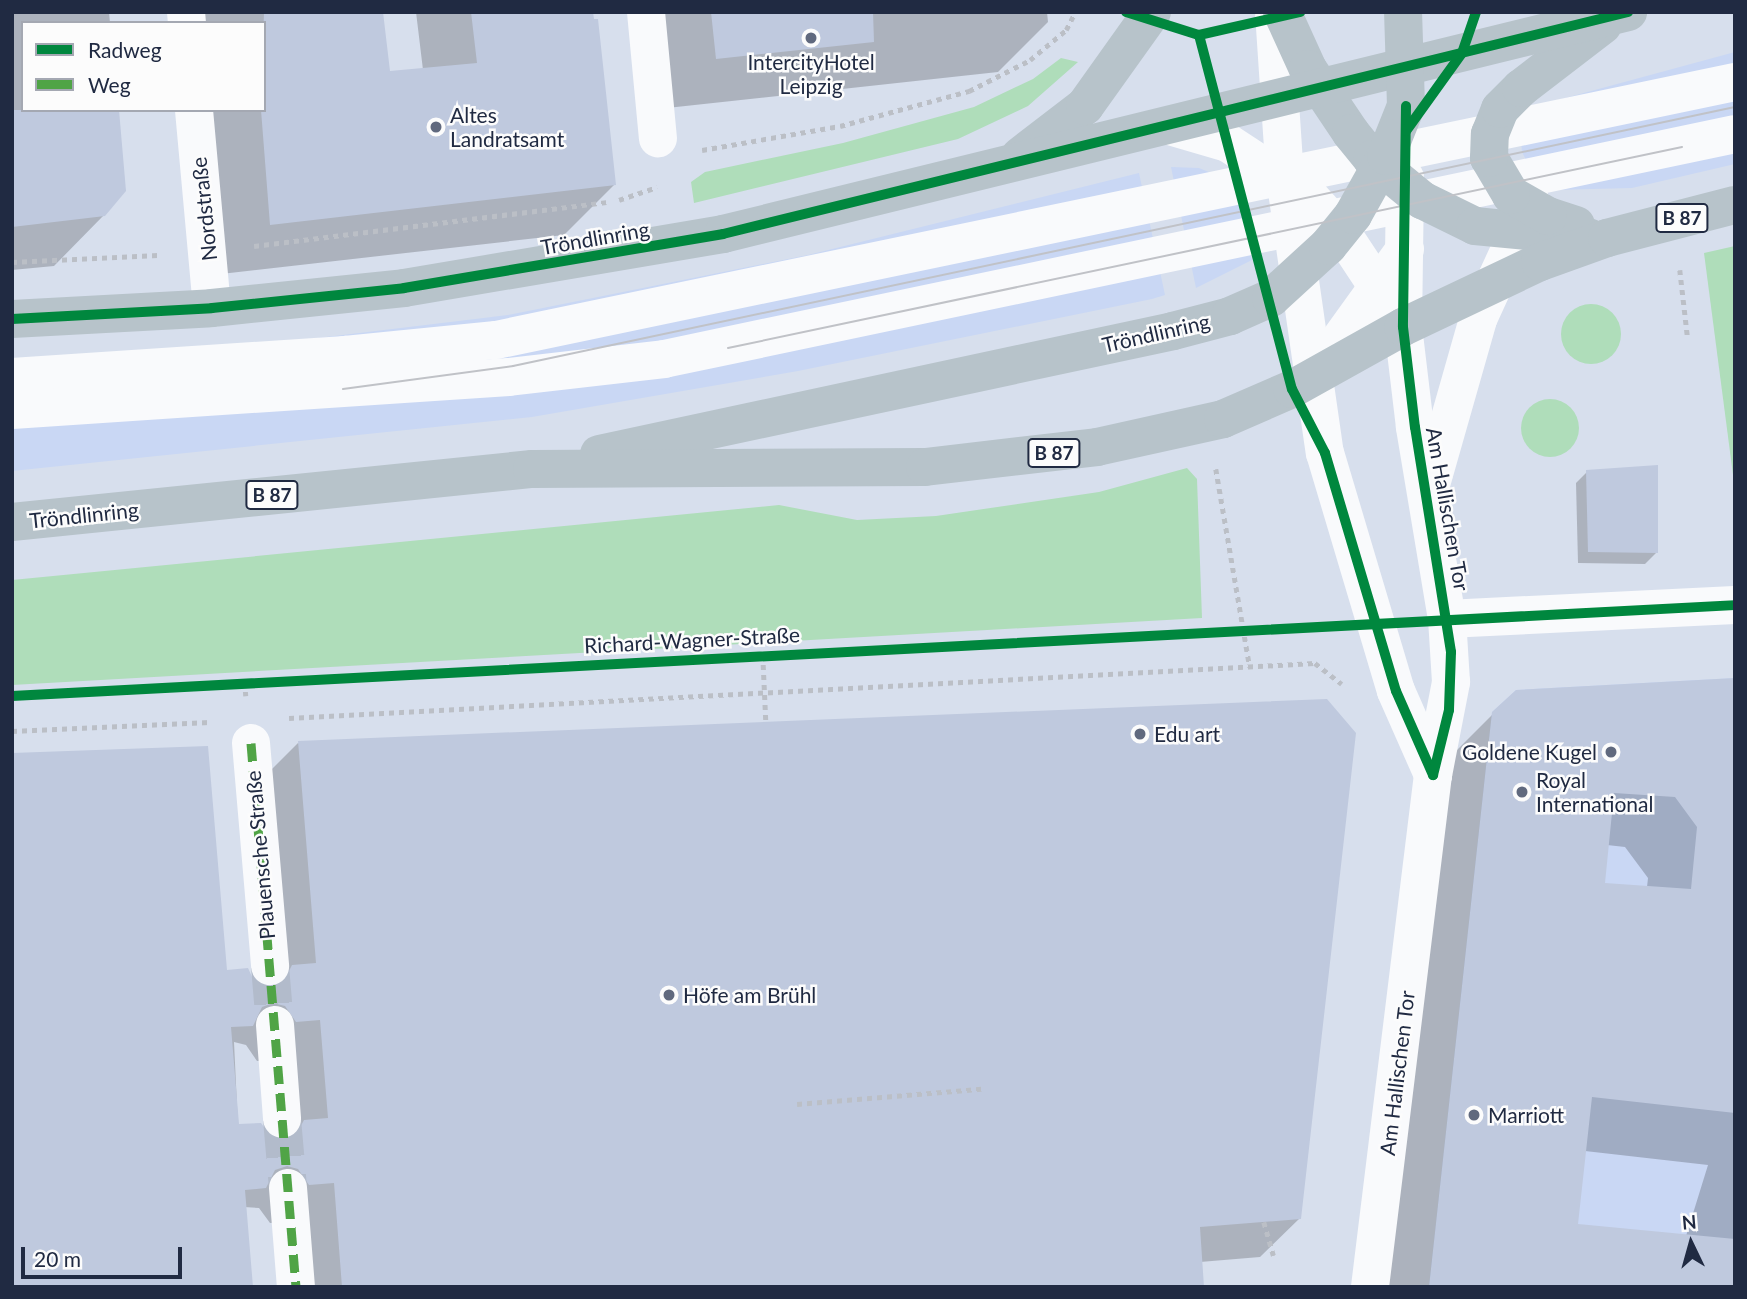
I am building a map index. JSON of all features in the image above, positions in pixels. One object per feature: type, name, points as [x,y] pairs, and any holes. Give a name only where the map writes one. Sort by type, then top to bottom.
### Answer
[{"type":"main road","points":[[1002,169],[1084,106],[1152,12]]},
{"type":"main road","points":[[1282,12],[1320,89],[1405,181],[1475,226],[1515,208],[1619,235]]},
{"type":"main road","points":[[1403,12],[1406,67]]},
{"type":"main road","points":[[1515,208],[1489,158],[1489,126],[1540,72],[1622,14]]},
{"type":"main road","name":"Tröndlinring","points":[[12,319],[212,308],[492,276],[723,234],[1002,169],[1622,14]]},
{"type":"main road","name":"Tröndlinring","points":[[532,470],[1204,323],[1254,306],[1298,276],[1342,221],[1405,181],[1406,67]]},
{"type":"main road","name":"B 87","points":[[1312,378],[1388,335],[1495,283],[1619,235],[1735,205]]},
{"type":"main road","name":"Tröndlinring","points":[[12,522],[532,470],[925,467],[1097,447],[1182,430],[1234,414],[1312,378]]},
{"type":"street","points":[[646,12],[674,145]]},
{"type":"street","points":[[1274,12],[1285,177],[1312,378],[1343,523],[1396,691],[1433,775]]},
{"type":"street","points":[[1405,181],[1489,126],[1735,82]]},
{"type":"street","name":"Nordstraße","points":[[194,112],[212,308]]},
{"type":"street","points":[[1405,181],[1489,126]]},
{"type":"street","points":[[1173,127],[1227,143],[1285,177],[1342,221],[1379,288],[1388,335]]},
{"type":"street","points":[[12,410],[532,333],[1285,177],[1405,181],[1515,208],[1565,170],[1735,135]]},
{"type":"street","points":[[1312,378],[1403,252],[1405,181]]},
{"type":"street","name":"Am Hallischen Tor","points":[[1427,497],[1470,342],[1495,283],[1515,208]]},
{"type":"street","points":[[12,377],[210,381],[509,377],[664,359],[1292,228],[1342,221]]},
{"type":"street","name":"Am Hallischen Tor","points":[[1370,1287],[1433,775],[1449,710],[1447,619],[1427,497],[1388,335],[1403,252]]},
{"type":"street","points":[[12,396],[130,373],[210,381]]},
{"type":"street","points":[[12,430],[210,381]]},
{"type":"street","points":[[1447,619],[1735,606]]},
{"type":"street","name":"Plauensche Straße","points":[[249,728],[270,966]]},
{"type":"street","points":[[275,1025],[282,1119]]},
{"type":"street","points":[[288,1188],[296,1287]]},
{"type":"path","points":[[674,145],[840,126],[969,91],[1030,60],[1066,30],[1075,12]]},
{"type":"path","points":[[12,261],[208,252],[618,200]]},
{"type":"path","points":[[1679,270],[1688,340]]},
{"type":"path","points":[[1214,461],[1246,628],[1250,667]]},
{"type":"path","points":[[1232,629],[1259,628]]},
{"type":"path","points":[[763,655],[766,722]]},
{"type":"path","points":[[12,731],[249,728],[765,692],[1315,663],[1361,699],[1396,691]]},
{"type":"path","points":[[232,683],[259,682]]},
{"type":"path","points":[[797,1104],[981,1089]]},
{"type":"path","points":[[1264,1222],[1274,1256]]},
{"type":"shaded area","points":[[1735,52],[1735,164],[1632,188],[1552,190],[1534,176],[1522,152],[1520,128],[1536,106]]},
{"type":"shaded area","points":[[1171,167],[1199,168],[1233,182],[1252,260],[1196,288]]},
{"type":"shaded area","points":[[1139,173],[1165,295],[1152,299],[798,371],[532,417],[12,471],[12,359],[219,350],[508,315],[808,255]]},
{"type":"shaded area","points":[[1735,678],[1735,1287],[1429,1287],[1492,712],[1516,690]]},
{"type":"green space","points":[[1061,58],[1078,62],[1028,106],[958,139],[694,203],[691,182],[705,172],[843,143],[974,107],[1033,79]]},
{"type":"green space","points":[[1735,246],[1735,490],[1704,253]]},
{"type":"green space","points":[[1591,304],[1612,313],[1621,334],[1612,355],[1591,364],[1570,355],[1561,334],[1570,313]]},
{"type":"green space","points":[[1544,399],[1556,399],[1571,407],[1579,422],[1579,434],[1571,449],[1556,457],[1544,457],[1529,449],[1521,434],[1521,422],[1529,407]]},
{"type":"green space","points":[[1187,468],[1197,479],[1202,618],[12,685],[12,580],[779,505],[857,520],[936,516],[1099,492]]},
{"type":"building","name":"Altes Landratsamt","points":[[264,12],[383,12],[390,71],[477,63],[471,12],[593,12],[594,19],[598,19],[616,185],[270,225],[261,112],[266,112],[266,21],[264,21]]},
{"type":"building","name":"IntercityHotel Leipzig","points":[[711,12],[873,12],[874,42],[716,59]]},
{"type":"building","points":[[12,110],[119,112],[126,191],[105,216],[12,227]]},
{"type":"building","points":[[1658,465],[1658,553],[1588,552],[1586,470]]},
{"type":"building","points":[[1735,678],[1735,1113],[1592,1097],[1578,1224],[1735,1239],[1735,1287],[1429,1287],[1492,712],[1516,690]],"holes":[[[1614,793],[1675,797],[1697,827],[1691,889],[1605,883]]]},
{"type":"building","name":"Höfe am Brühl","points":[[1327,699],[1356,733],[1301,1219],[1200,1227],[1204,1287],[342,1287],[334,1183],[309,1185],[298,1169],[287,1166],[275,1170],[266,1188],[245,1190],[253,1287],[12,1287],[12,753],[208,746],[227,970],[248,968],[253,979],[271,988],[283,983],[292,965],[316,963],[298,741]],"holes":[[[273,1003],[285,1006],[296,1022],[320,1020],[328,1118],[304,1120],[295,1137],[284,1141],[272,1138],[261,1123],[239,1124],[231,1027],[253,1026],[262,1007]]]},
{"type":"tunnel","points":[[270,966],[275,1025]]},
{"type":"tunnel","points":[[282,1119],[288,1188]]},
{"type":"tram line","points":[[343,389],[513,366],[1735,107]]},
{"type":"tram line","points":[[728,348],[1682,147]]},
{"type":"marked path","points":[[251,743],[296,1287]]},
{"type":"cycle path","points":[[1126,12],[1199,35],[1300,12]]},
{"type":"cycle path","points":[[1406,131],[1462,53],[1476,12]]},
{"type":"cycle path","points":[[12,319],[212,308],[404,288],[723,234],[1628,12]]},
{"type":"cycle path","points":[[1199,35],[1292,389],[1325,453],[1396,691],[1433,775]]},
{"type":"cycle path","points":[[1406,106],[1403,327],[1415,427],[1451,652],[1449,710],[1433,775]]},
{"type":"cycle path","name":"Richard-Wagner-Straße","points":[[12,696],[1735,605]]},
{"type":"place","name":"IntercityHotel Leipzig","points":[[811,38]]},
{"type":"place","name":"Altes Landratsamt","points":[[436,127]]},
{"type":"place","name":"Edu art","points":[[1140,734]]},
{"type":"place","name":"Goldene Kugel","points":[[1611,752]]},
{"type":"place","name":"Royal International","points":[[1522,792]]},
{"type":"place","name":"Höfe am Brühl","points":[[669,995]]},
{"type":"place","name":"Marriott","points":[[1474,1115]]}]
